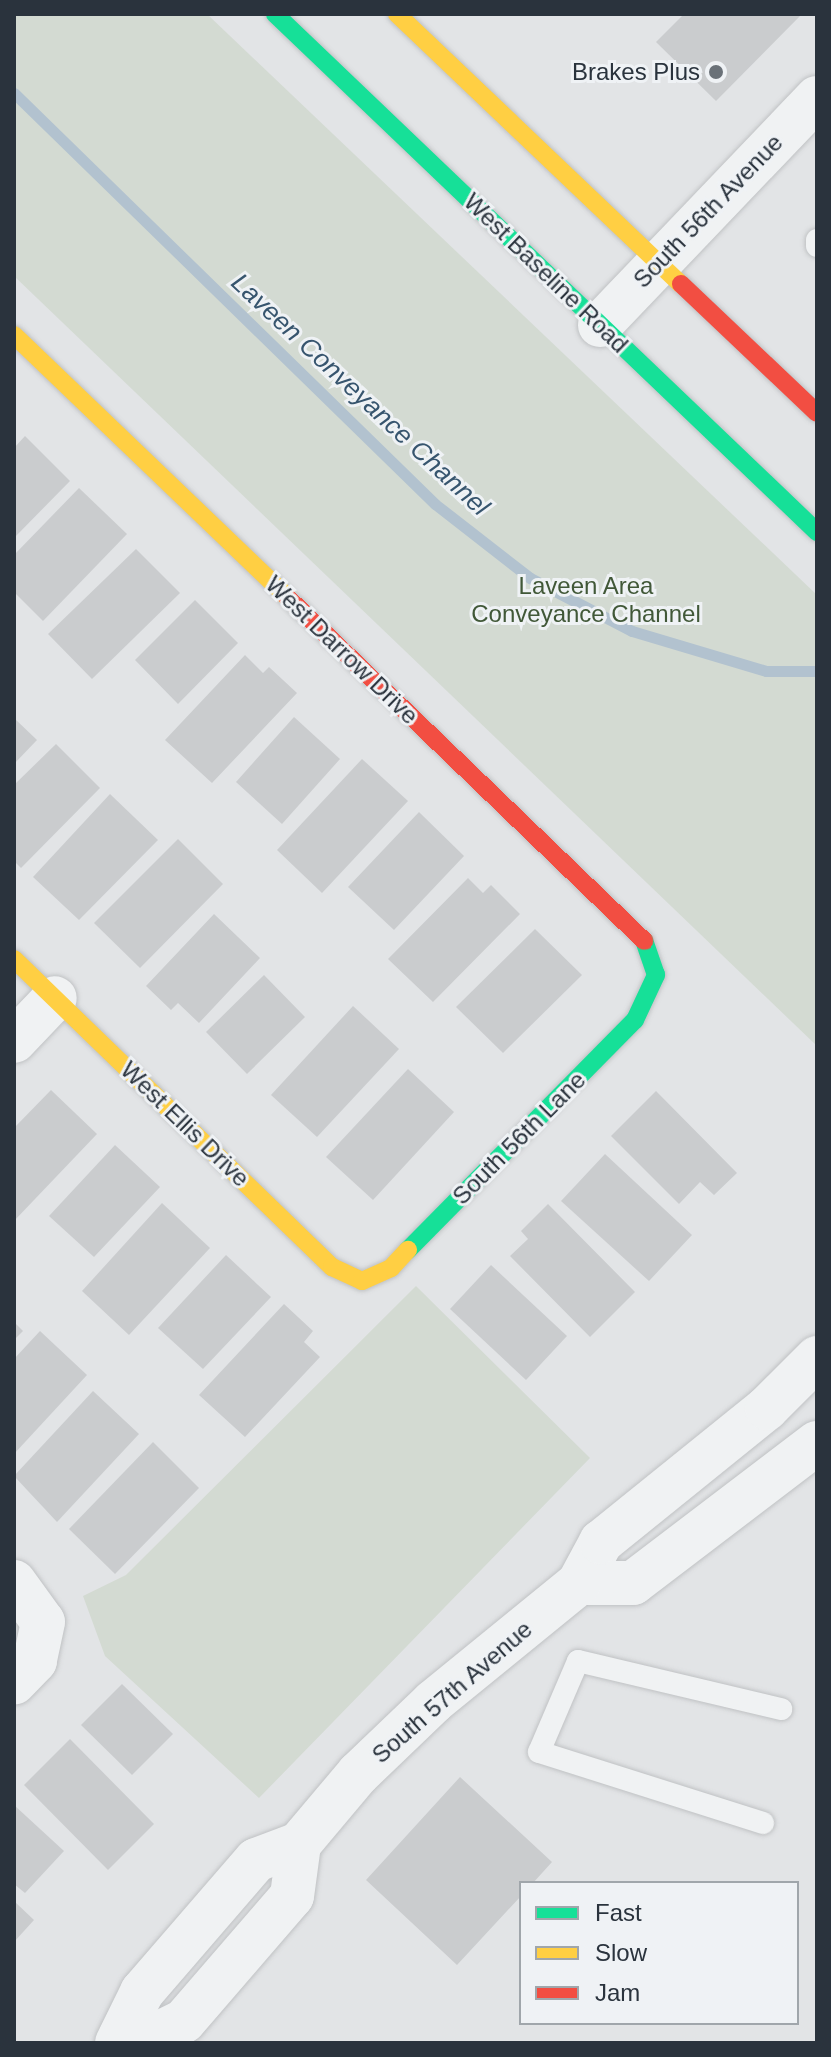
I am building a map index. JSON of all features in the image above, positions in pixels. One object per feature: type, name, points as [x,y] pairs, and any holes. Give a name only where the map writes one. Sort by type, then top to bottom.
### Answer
[{"type":"street","name":"West Baseline Road","points":[[275,14],[817,532]]},
{"type":"street","points":[[397,14],[817,413]]},
{"type":"street","name":"South 56th Avenue","points":[[600,325],[817,98]]},
{"type":"street","name":"West Darrow Drive","points":[[14,335],[644,940],[656,975]]},
{"type":"street","name":"West Ellis Drive","points":[[14,959],[332,1267],[362,1281]]},
{"type":"street","name":"South 56th Lane","points":[[362,1281],[391,1268],[635,1020],[656,975]]},
{"type":"street","points":[[14,1041],[55,998]]},
{"type":"street","name":"South 57th Avenue","points":[[117,2043],[142,1992],[256,1860],[299,1844],[358,1774],[433,1702],[579,1583],[601,1542],[767,1408],[817,1358]]},
{"type":"street","points":[[579,1583],[633,1583],[817,1443]]},
{"type":"street","points":[[14,1582],[43,1622],[35,1661],[14,1683]]},
{"type":"street","points":[[139,2043],[184,2021],[292,1896],[299,1844]]},
{"type":"street","points":[[207,1915],[246,1948]]},
{"type":"lane","points":[[817,240],[817,246]]},
{"type":"lane","points":[[763,1823],[539,1752],[578,1661],[781,1709]]},
{"type":"green space","name":"Laveen Area Conveyance Channel","points":[[14,14],[207,14],[817,595],[817,1046],[14,276]]},
{"type":"green space","points":[[416,1286],[590,1458],[259,1798],[105,1656],[83,1596],[126,1575]]},
{"type":"building","name":"Brakes Plus","points":[[684,14],[802,14],[716,101],[656,42]]},
{"type":"building","points":[[25,436],[70,481],[14,538],[14,448]]},
{"type":"building","points":[[79,488],[127,534],[43,621],[14,592],[14,555]]},
{"type":"building","points":[[136,549],[180,593],[92,679],[48,634]]},
{"type":"building","points":[[195,600],[238,643],[178,704],[135,660]]},
{"type":"building","points":[[245,655],[263,673],[269,667],[297,693],[212,783],[165,740]]},
{"type":"building","points":[[294,717],[340,759],[282,824],[236,782]]},
{"type":"building","points":[[14,718],[37,740],[14,764]]},
{"type":"building","points":[[56,744],[100,788],[21,868],[14,861],[14,785]]},
{"type":"building","points":[[362,759],[408,801],[322,893],[277,850]]},
{"type":"building","points":[[110,794],[158,840],[79,920],[33,877]]},
{"type":"building","points":[[419,812],[464,856],[394,930],[348,887]]},
{"type":"building","points":[[178,839],[223,884],[140,968],[94,923]]},
{"type":"building","points":[[468,878],[483,893],[491,885],[520,914],[433,1002],[388,959]]},
{"type":"building","points":[[214,914],[260,958],[199,1023],[178,1003],[171,1010],[146,986]]},
{"type":"building","points":[[535,929],[582,975],[503,1053],[456,1007]]},
{"type":"building","points":[[264,975],[305,1017],[247,1074],[206,1032]]},
{"type":"building","points":[[353,1006],[399,1049],[317,1137],[271,1095]]},
{"type":"building","points":[[408,1069],[454,1112],[373,1200],[326,1157]]},
{"type":"building","points":[[51,1090],[97,1134],[14,1221],[14,1128]]},
{"type":"building","points":[[656,1091],[737,1173],[714,1195],[700,1182],[679,1204],[611,1136]]},
{"type":"building","points":[[115,1145],[160,1187],[94,1257],[49,1216]]},
{"type":"building","points":[[605,1154],[692,1235],[649,1281],[561,1201]]},
{"type":"building","points":[[162,1203],[210,1248],[129,1335],[82,1291]]},
{"type":"building","points":[[548,1204],[635,1292],[590,1337],[510,1256],[528,1239],[521,1231]]},
{"type":"building","points":[[226,1255],[271,1297],[203,1369],[158,1328]]},
{"type":"building","points":[[491,1265],[567,1336],[526,1380],[450,1309]]},
{"type":"building","points":[[284,1304],[313,1331],[304,1342],[320,1357],[245,1437],[199,1395]]},
{"type":"building","points":[[14,1322],[23,1331],[14,1340]]},
{"type":"building","points":[[40,1331],[87,1375],[14,1454],[14,1359]]},
{"type":"building","points":[[93,1391],[139,1434],[57,1522],[14,1476]]},
{"type":"building","points":[[153,1442],[199,1488],[115,1574],[69,1529]]},
{"type":"building","points":[[122,1684],[173,1734],[132,1775],[81,1725]]},
{"type":"building","points":[[70,1739],[154,1824],[108,1870],[24,1785]]},
{"type":"building","points":[[460,1777],[552,1862],[535,1881],[519,1881],[519,1898],[457,1965],[366,1880]]},
{"type":"building","points":[[14,1805],[64,1851],[25,1893],[14,1884]]},
{"type":"building","points":[[14,1901],[34,1920],[14,1942]]},
{"type":"waterway","name":"Laveen Conveyance Channel","points":[[14,93],[435,504],[530,578],[632,631],[766,671],[817,671]]},
{"type":"traffic: fast","points":[[275,14],[817,532]]},
{"type":"traffic: fast","points":[[408,1250],[635,1020],[656,975],[644,941]]},
{"type":"traffic: slow","points":[[397,14],[681,284]]},
{"type":"traffic: slow","points":[[14,335],[287,597]]},
{"type":"traffic: slow","points":[[14,959],[332,1267],[362,1281],[391,1268],[408,1250]]},
{"type":"traffic: jam","points":[[681,284],[817,413]]},
{"type":"traffic: jam","points":[[287,597],[644,941]]},
{"type":"place","name":"Brakes Plus","points":[[716,72]]}]
